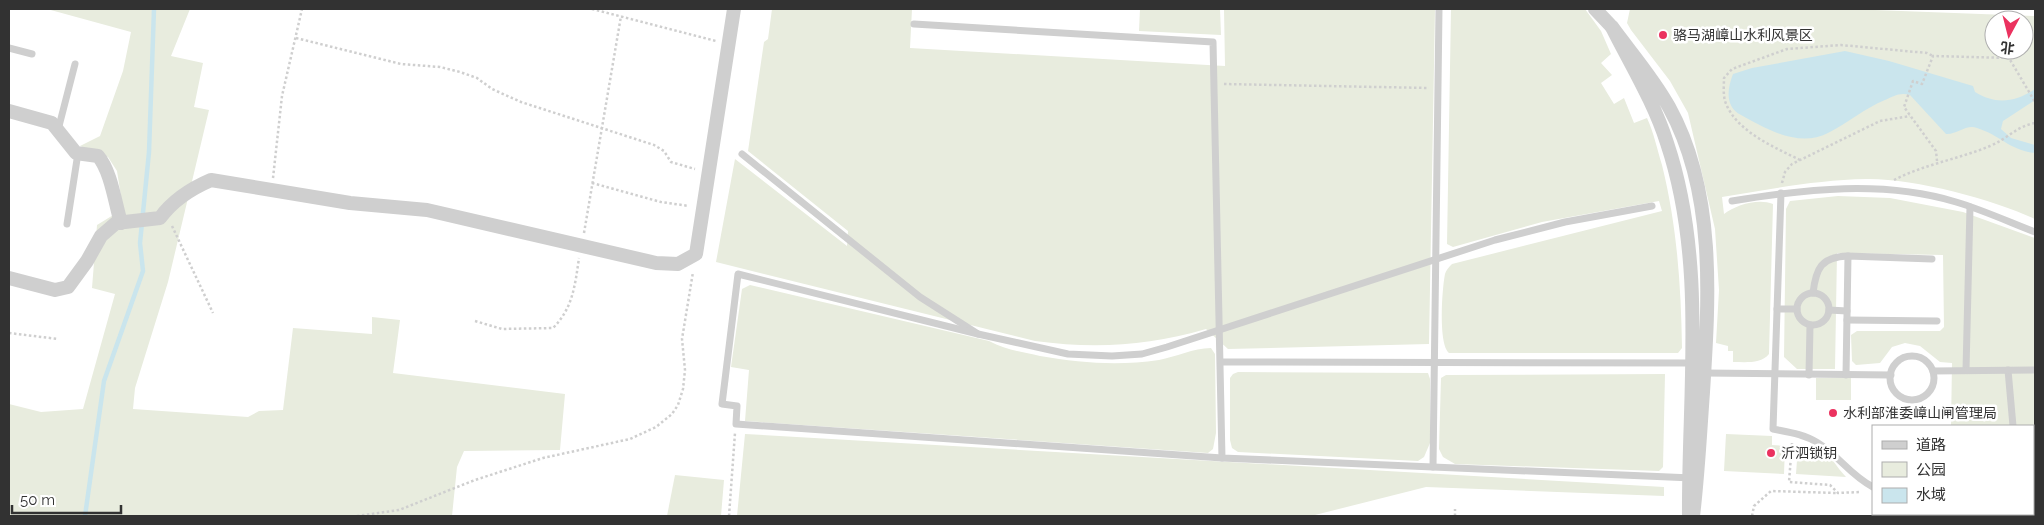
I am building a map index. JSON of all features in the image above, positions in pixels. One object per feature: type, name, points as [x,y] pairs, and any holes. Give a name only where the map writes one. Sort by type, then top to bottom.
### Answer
[{"type":"street","points":[[9,278],[55,290],[68,287],[87,261],[101,236],[116,223],[160,218],[170,204],[193,188],[210,180],[350,203],[427,210],[656,263],[678,264],[696,254],[730,45],[734,9]]},
{"type":"street","points":[[1595,9],[1612,27],[1650,99],[1667,142],[1685,216],[1698,368]]},
{"type":"street","points":[[1600,9],[1669,107],[1686,146],[1702,214],[1706,250],[1698,368],[1692,499],[1693,516]]},
{"type":"street","points":[[9,111],[52,123],[70,147],[78,153],[98,156],[104,162],[122,223]]},
{"type":"street","points":[[1685,216],[1702,214]]},
{"type":"street","points":[[1689,250],[1706,250]]},
{"type":"street","points":[[1689,516],[1692,499]]},
{"type":"lane","points":[[1433,467],[1439,9]]},
{"type":"lane","points":[[914,24],[1213,42],[1222,458]]},
{"type":"lane","points":[[9,48],[32,54]]},
{"type":"lane","points":[[58,130],[75,64]]},
{"type":"lane","points":[[68,224],[78,153]]},
{"type":"lane","points":[[742,154],[920,297],[978,334]]},
{"type":"lane","points":[[1732,201],[1820,189],[1915,193],[1970,207],[2035,232]]},
{"type":"lane","points":[[1781,193],[1773,429],[1807,437],[1819,443],[1861,481],[1871,486]]},
{"type":"lane","points":[[1652,206],[1565,222],[1495,240],[1142,354],[1112,356],[1068,354],[978,334],[738,274],[722,404],[737,406],[736,424],[1222,458],[1693,478]]},
{"type":"lane","points":[[1966,370],[1970,207]]},
{"type":"lane","points":[[1846,375],[1848,256]]},
{"type":"lane","points":[[1813,293],[1815,273],[1832,257],[1932,259]]},
{"type":"lane","points":[[1813,293],[1824,298],[1829,310],[1824,320],[1810,325],[1800,320],[1797,309],[1800,299],[1813,293]]},
{"type":"lane","points":[[1777,308],[1797,309]]},
{"type":"lane","points":[[1829,310],[1847,310]]},
{"type":"lane","points":[[1847,320],[1937,321]]},
{"type":"lane","points":[[1808,375],[1810,325]]},
{"type":"lane","points":[[1910,356],[1924,359],[1933,370],[1934,377],[1931,390],[1919,399],[1912,400],[1898,395],[1894,389],[1891,375],[1897,363],[1910,356]]},
{"type":"lane","points":[[1221,362],[1434,362],[1698,368],[1775,375],[1891,375]]},
{"type":"lane","points":[[1933,370],[2035,370]]},
{"type":"lane","points":[[2008,370],[2013,425]]},
{"type":"path","points":[[272,189],[282,96],[302,9]]},
{"type":"path","points":[[592,9],[730,45]]},
{"type":"path","points":[[476,321],[502,329],[553,328],[564,318],[572,302],[621,16]]},
{"type":"path","points":[[296,38],[401,64],[440,67],[460,72],[477,78],[492,89],[521,102],[654,144],[664,151],[671,162],[681,166],[709,171]]},
{"type":"path","points":[[1800,160],[1768,144],[1739,123],[1725,100],[1724,78],[1732,69],[1787,49],[1841,45],[1927,53],[1933,56],[2009,58],[2035,102]]},
{"type":"path","points":[[1933,56],[1922,84],[1913,81],[1904,107],[1936,151],[1938,161]]},
{"type":"path","points":[[1214,84],[1438,89]]},
{"type":"path","points":[[1781,193],[1784,172],[1800,160],[1880,122],[1910,116]]},
{"type":"path","points":[[1878,190],[1896,179],[1938,161],[1992,145],[2017,128],[2035,122]]},
{"type":"path","points":[[592,183],[662,202],[703,209]]},
{"type":"path","points":[[165,211],[213,313]]},
{"type":"path","points":[[357,516],[399,510],[475,480],[543,458],[630,439],[656,428],[672,414],[678,405],[683,389],[685,370],[682,339],[696,254]]},
{"type":"path","points":[[9,333],[58,339]]},
{"type":"path","points":[[729,516],[736,424]]},
{"type":"path","points":[[1792,445],[1789,482],[1828,484],[1838,493]]},
{"type":"path","points":[[1752,516],[1754,506],[1771,491],[1857,494],[1871,486]]},
{"type":"path","points":[[1455,509],[1455,516]]},
{"type":"green space","points":[[47,9],[190,9],[171,56],[203,63],[194,107],[209,110],[168,282],[135,388],[133,409],[248,417],[259,411],[283,410],[293,328],[372,334],[372,317],[400,320],[393,373],[565,394],[560,450],[464,451],[457,467],[452,516],[9,516],[9,404],[41,412],[83,409],[115,294],[92,288],[97,225],[123,209],[117,171],[108,157],[80,146],[100,136],[123,71],[131,32]]},
{"type":"green space","points":[[772,9],[912,9],[910,48],[1225,66],[1224,9],[1435,9],[1429,344],[1228,349],[1206,329],[1163,339],[1121,344],[1079,345],[1035,341],[716,262],[735,159],[847,246],[848,231],[748,151],[764,42],[768,39]]},
{"type":"green space","points":[[1140,9],[1220,9],[1221,35],[1139,31]]},
{"type":"green space","points":[[1451,9],[1585,9],[1601,31],[1611,54],[1601,63],[1612,75],[1601,83],[1614,104],[1624,98],[1634,123],[1647,118],[1662,165],[1675,233],[1681,301],[1682,348],[1678,353],[1449,353],[1443,339],[1442,303],[1445,274],[1452,264],[1662,211],[1659,201],[1542,222],[1453,247],[1447,244]]},
{"type":"green space","points":[[1630,9],[1848,9],[1984,14],[1984,60],[2034,60],[2035,16],[2035,219],[1997,204],[1952,191],[1885,180],[1866,179],[1812,183],[1722,197],[1724,214],[1747,203],[1767,202],[1773,204],[1769,354],[1758,361],[1733,362],[1733,351],[1728,351],[1728,346],[1716,343],[1719,290],[1715,229],[1688,113],[1670,81],[1627,23]]},
{"type":"green space","points":[[1838,196],[1890,198],[1963,212],[2035,238],[2035,489],[2034,425],[1951,425],[1952,363],[1940,362],[1920,346],[1905,343],[1892,347],[1880,363],[1856,365],[1852,361],[1851,335],[1857,331],[1940,331],[1944,327],[1943,255],[1837,253],[1835,369],[1797,369],[1784,357],[1786,209],[1790,201]]},
{"type":"green space","points":[[750,285],[989,341],[1002,347],[1040,356],[1085,362],[1129,363],[1159,360],[1198,349],[1211,348],[1215,354],[1216,433],[1213,449],[1208,453],[745,421],[749,370],[731,367],[742,289]]},
{"type":"green space","points":[[1238,372],[1428,373],[1430,379],[1430,443],[1424,457],[1418,461],[1238,452],[1232,448],[1230,440],[1230,378]]},
{"type":"green space","points":[[1665,374],[1663,467],[1659,471],[1455,464],[1443,457],[1439,449],[1441,378],[1446,375]]},
{"type":"green space","points":[[1816,378],[1851,378],[1851,400],[1816,400]]},
{"type":"green space","points":[[745,434],[1664,487],[1664,496],[1426,487],[1311,516],[737,516]]},
{"type":"green space","points":[[1726,434],[1772,436],[1772,445],[1785,446],[1784,474],[1724,471]]},
{"type":"green space","points":[[1798,446],[1822,450],[1846,477],[1796,474]]},
{"type":"green space","points":[[675,475],[724,480],[721,516],[667,516]]},
{"type":"water","points":[[1845,51],[1889,61],[1973,86],[1975,92],[1990,99],[2013,99],[2035,89],[2035,100],[2003,121],[2001,129],[2011,138],[2035,145],[2035,153],[2018,149],[1992,134],[1973,127],[1946,134],[1910,95],[1906,94],[1897,95],[1878,103],[1828,133],[1806,138],[1794,138],[1772,131],[1736,112],[1732,107],[1729,97],[1729,86],[1733,74],[1752,68]]},
{"type":"waterway","points":[[85,516],[104,381],[143,271],[140,243],[149,152],[154,9]]},
{"type":"place","name":"骆马湖嶂山水利风景区","points":[[1663,35]]},
{"type":"place","name":"水利部淮委嶂山闸管理局","points":[[1833,413]]},
{"type":"place","name":"沂泗锁钥","points":[[1771,453]]}]
